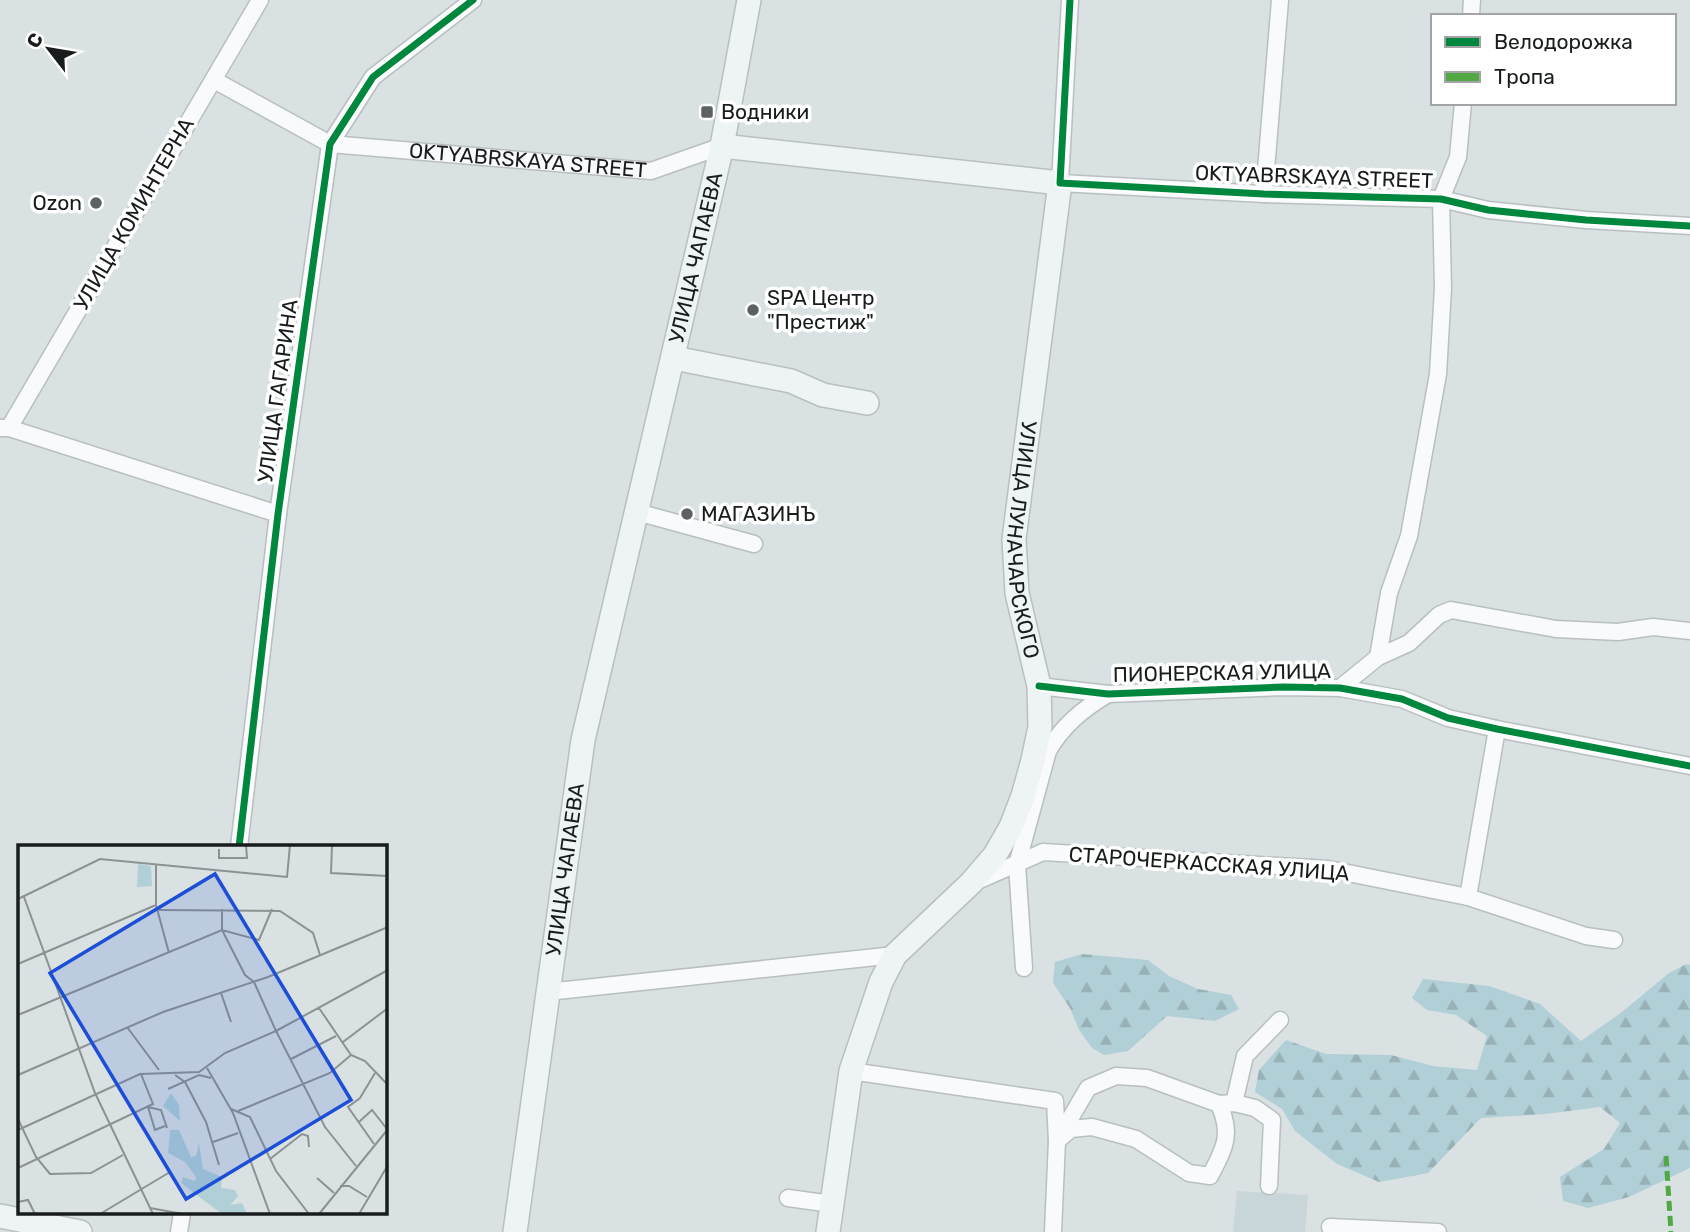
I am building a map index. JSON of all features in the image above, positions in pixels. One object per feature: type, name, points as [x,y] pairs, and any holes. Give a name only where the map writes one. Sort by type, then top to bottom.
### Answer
[{"type":"main road","name":"УЛИЦА ЧАПАЕВА","points":[[515,1232],[583,740],[722,146],[748,0]]},
{"type":"main road","name":"OKTYABRSKAYA STREET","points":[[722,146],[1060,183]]},
{"type":"main road","name":"УЛИЦА ЛУНАЧАРСКОГО","points":[[828,1232],[851,1071],[870,1010],[895,955],[971,883],[995,855],[1011,827],[1023,796],[1040,727],[1039,685],[1017,593],[1014,539],[1060,183]]},
{"type":"main road","points":[[674,358],[791,381],[822,395],[867,403]]},
{"type":"main road","points":[[0,1216],[80,1232]]},
{"type":"street","name":"УЛИЦА КОМИНТЕРНА","points":[[4,428],[260,0]]},
{"type":"street","name":"УЛИЦА ГАГАРИНА","points":[[239,845],[278,514],[330,144],[373,77],[473,0]]},
{"type":"street","name":"УЛИЦА ЛУНАЧАРСКОГО","points":[[1060,183],[1070,0]]},
{"type":"street","points":[[1264,194],[1280,0]]},
{"type":"street","name":"OKTYABRSKAYA STREET","points":[[214,80],[330,144],[652,171],[722,146]]},
{"type":"street","points":[[1378,657],[1389,593],[1409,536],[1438,374],[1443,288],[1441,199],[1458,157],[1463,105]]},
{"type":"street","name":"OKTYABRSKAYA STREET","points":[[1060,183],[1264,194],[1441,199],[1488,210],[1586,220],[1690,226]]},
{"type":"street","points":[[4,428],[278,514]]},
{"type":"street","points":[[637,512],[754,544]]},
{"type":"street","points":[[1340,688],[1378,657],[1409,643],[1439,615],[1451,610],[1556,629],[1618,632],[1653,627],[1690,631]]},
{"type":"street","name":"ПИОНЕРСКАЯ УЛИЦА","points":[[1039,685],[1108,694],[1283,687],[1340,688],[1402,699],[1448,718],[1497,729],[1690,766]]},
{"type":"street","points":[[1024,968],[1017,865],[1048,751],[1071,720],[1108,694]]},
{"type":"street","points":[[1468,897],[1497,729]]},
{"type":"street","name":"СТАРОЧЕРКАССКАЯ УЛИЦА","points":[[971,883],[1043,852],[1328,869],[1468,897],[1586,936],[1614,940]]},
{"type":"street","points":[[547,992],[895,955]]},
{"type":"street","points":[[1057,1141],[1071,1129],[1092,1127],[1136,1139],[1189,1173],[1210,1176],[1224,1149],[1227,1104],[1245,1056],[1280,1020]]},
{"type":"street","points":[[851,1071],[1055,1101],[1057,1141],[1052,1232]]},
{"type":"street","points":[[1057,1141],[1087,1088],[1116,1076],[1147,1078],[1227,1104],[1255,1108],[1272,1119],[1269,1186]]},
{"type":"street","points":[[788,1198],[832,1203]]},
{"type":"street","points":[[178,1232],[182,1214]]},
{"type":"street","points":[[1330,1227],[1438,1232]]},
{"type":"shaded area","points":[[1237,1191],[1308,1195],[1305,1232],[1233,1232]]},
{"type":"green space","points":[[1082,954],[1148,960],[1169,976],[1198,989],[1231,995],[1239,1009],[1215,1021],[1167,1016],[1128,1051],[1104,1055],[1092,1048],[1079,1030],[1070,1008],[1053,983],[1055,962]]},
{"type":"green space","points":[[1686,964],[1690,965],[1690,1168],[1629,1197],[1588,1208],[1563,1201],[1560,1177],[1604,1149],[1620,1123],[1600,1107],[1481,1118],[1428,1173],[1379,1182],[1337,1164],[1295,1131],[1282,1109],[1255,1092],[1259,1070],[1286,1040],[1326,1054],[1391,1055],[1433,1066],[1477,1070],[1487,1036],[1456,1015],[1427,1010],[1412,998],[1423,979],[1489,986],[1540,1004],[1581,1041],[1622,1012],[1669,973]]},
{"type":"marked path","points":[[1666,1156],[1671,1232]]},
{"type":"cycle path","points":[[239,845],[278,514],[330,144],[373,77],[473,0]]},
{"type":"cycle path","points":[[1070,0],[1060,183],[1264,194],[1441,199],[1488,210],[1586,220],[1690,226]]},
{"type":"cycle path","points":[[1039,686],[1108,694],[1283,687],[1340,688],[1402,699],[1448,718],[1497,729],[1690,766]]},
{"type":"place","name":"Водники","points":[[707,112]]},
{"type":"place","name":"Ozon","points":[[96,203]]},
{"type":"place","name":"SPA Центр \"Престиж\"","points":[[753,310]]},
{"type":"place","name":"МАГАЗИНЪ","points":[[687,514]]}]
